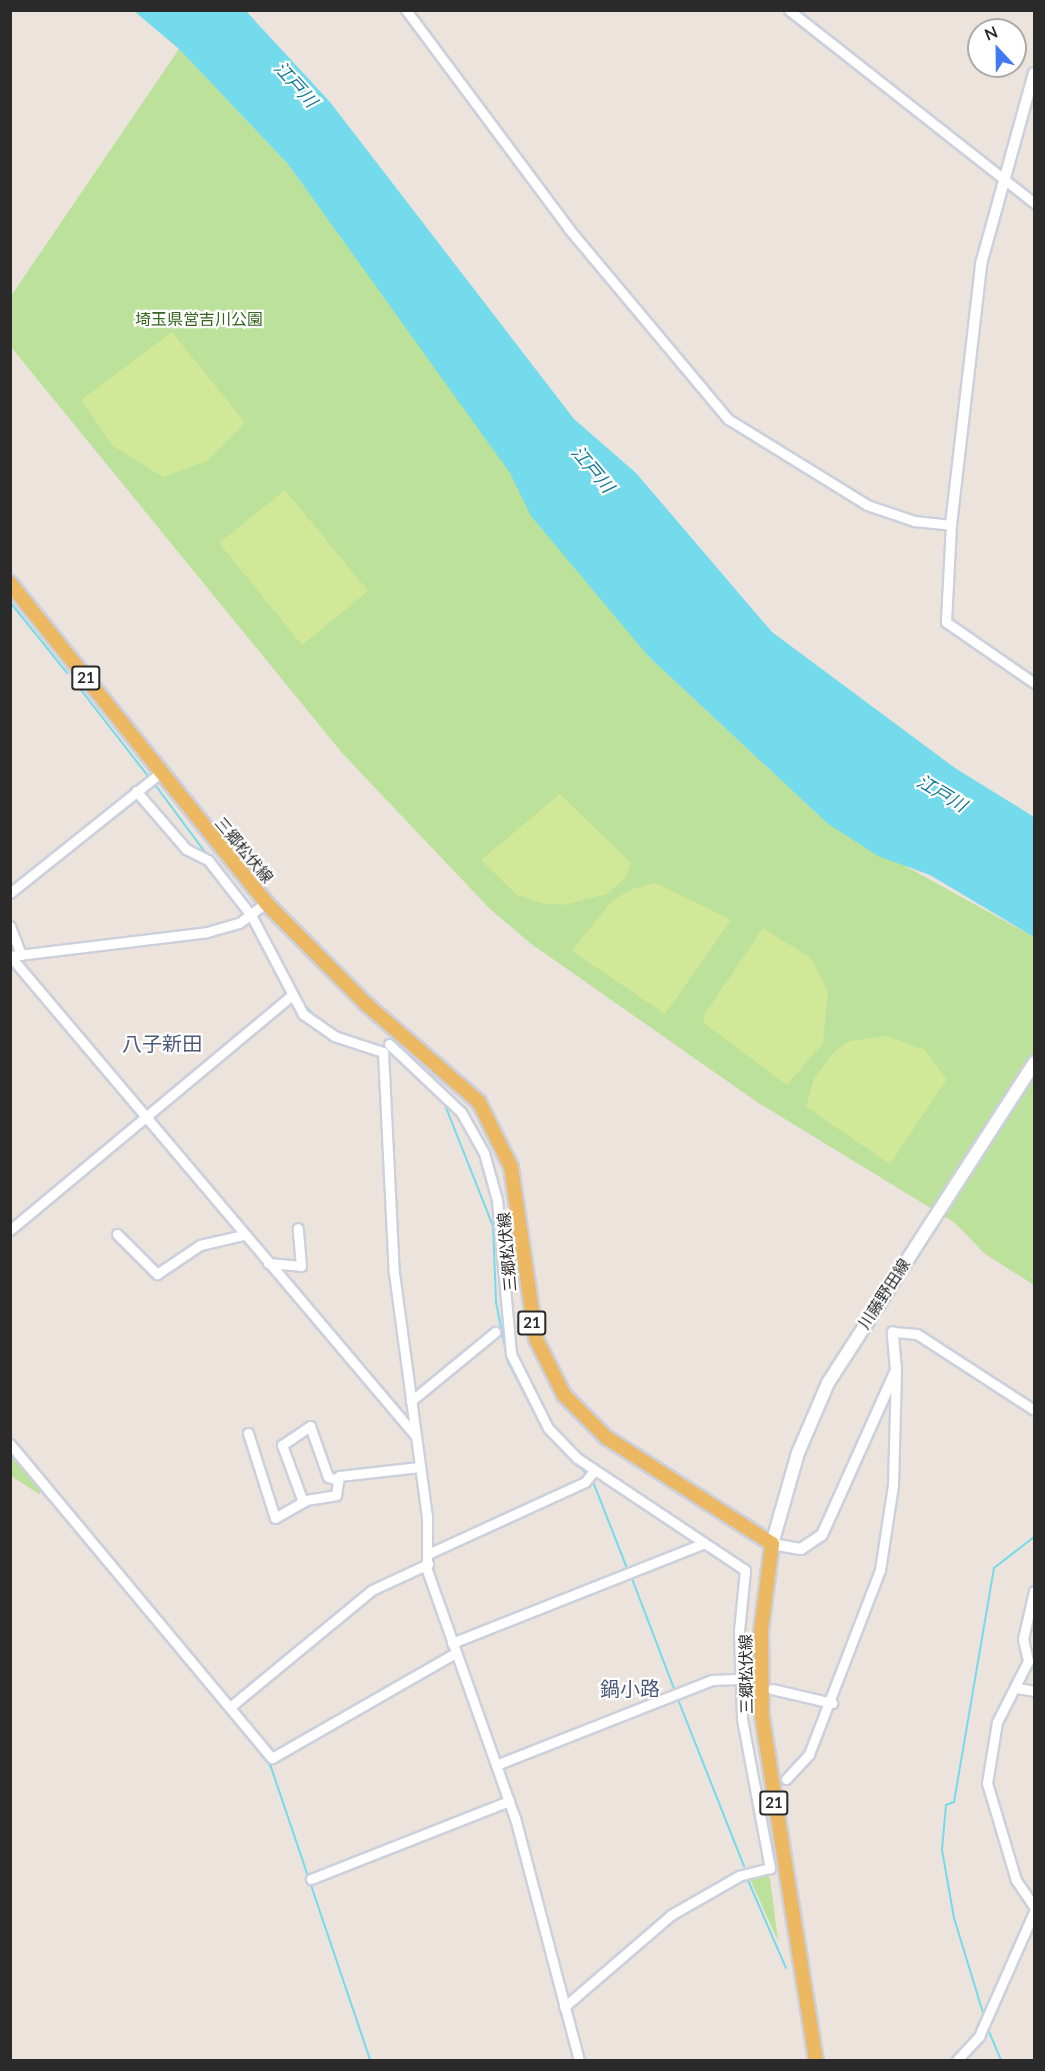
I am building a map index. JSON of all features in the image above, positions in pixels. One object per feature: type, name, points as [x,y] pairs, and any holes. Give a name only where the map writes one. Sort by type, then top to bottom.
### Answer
[{"type":"main road","name":"三郷松伏線","points":[[10,583],[159,774],[266,903],[399,1032],[479,1102],[501,1142],[518,1192],[536,1339],[564,1395],[607,1438],[772,1544],[761,1631],[762,1716],[816,2061]]},
{"type":"main road","name":"川藤野田線","points":[[772,1544],[781,1507],[813,1416],[854,1339],[1035,1063]]},
{"type":"street","points":[[406,10],[569,230],[728,419],[867,505],[914,521],[951,525]]},
{"type":"street","points":[[789,10],[1035,203]]},
{"type":"street","points":[[1035,73],[1003,178],[981,264],[951,525],[946,622],[1035,683]]},
{"type":"street","points":[[10,893],[159,774]]},
{"type":"street","points":[[136,792],[186,849],[208,860],[251,915],[291,996],[315,1025],[386,1048],[461,1112],[484,1153],[497,1200],[511,1354],[548,1428],[594,1471],[745,1570],[739,1681],[770,1868],[739,1876],[671,1915],[564,2007]]},
{"type":"street","points":[[10,956],[168,939],[239,923],[266,903]]},
{"type":"street","points":[[10,926],[21,955]]},
{"type":"street","points":[[10,956],[243,1235],[415,1435]]},
{"type":"street","points":[[10,1230],[291,996]]},
{"type":"street","points":[[399,1032],[386,1048],[394,1273],[430,1553],[428,1564],[433,1596],[509,1801],[579,2061]]},
{"type":"street","points":[[268,1263],[301,1266],[298,1228]]},
{"type":"street","points":[[117,1234],[157,1274],[200,1245],[243,1235]]},
{"type":"street","points":[[411,1401],[495,1332]]},
{"type":"street","points":[[786,1779],[802,1767],[832,1703],[885,1547],[893,1485],[896,1370],[893,1332],[917,1334],[1035,1410]]},
{"type":"street","points":[[772,1544],[801,1549],[822,1535],[896,1370]]},
{"type":"street","points":[[303,1502],[282,1444],[310,1426],[327,1477],[338,1480],[419,1467]]},
{"type":"street","points":[[248,1433],[275,1518],[303,1502],[336,1495],[338,1480]]},
{"type":"street","points":[[10,1444],[272,1758],[453,1648],[704,1543]]},
{"type":"street","points":[[430,1553],[585,1482],[594,1471]]},
{"type":"street","points":[[230,1707],[372,1590],[428,1564]]},
{"type":"street","points":[[1035,1591],[1023,1639],[1028,1660],[997,1722],[987,1783],[1016,1881],[1035,1907]]},
{"type":"street","points":[[496,1766],[712,1680],[739,1681],[749,1685]]},
{"type":"street","points":[[1016,1688],[1035,1691]]},
{"type":"street","points":[[772,1689],[832,1703]]},
{"type":"street","points":[[311,1879],[509,1801]]},
{"type":"street","points":[[957,2061],[979,2036],[1035,1912]]},
{"type":"green space","name":"埼玉県営吉川公園","points":[[179,49],[288,164],[648,656],[827,823],[1034,937],[1034,1285],[985,1254],[955,1223],[757,1102],[530,943],[490,909],[342,753],[11,347],[11,296]]},
{"type":"green space","points":[[172,332],[245,423],[207,461],[163,477],[113,446],[81,400]]},
{"type":"green space","points":[[285,490],[368,591],[302,645],[219,543]]},
{"type":"green space","points":[[560,794],[631,863],[626,877],[607,894],[563,905],[541,903],[517,895],[481,860]]},
{"type":"green space","points":[[655,883],[731,920],[665,1014],[572,951],[608,905],[629,890]]},
{"type":"green space","points":[[763,928],[811,958],[828,992],[823,1043],[787,1085],[704,1023],[704,1015]]},
{"type":"green space","points":[[886,1036],[925,1050],[947,1079],[890,1164],[806,1107],[814,1078],[835,1051],[850,1041]]},
{"type":"green space","points":[[10,1455],[41,1492],[39,1494],[11,1476]]},
{"type":"green space","points":[[765,1874],[770,1878],[778,1941],[749,1877]]},
{"type":"water","name":"江戸川","points":[[134,11],[246,11],[330,102],[574,419],[636,473],[772,632],[955,768],[1034,817],[1034,937],[930,875],[878,856],[827,823],[648,656],[531,516],[510,473],[288,164],[179,49]]},
{"type":"waterway","points":[[10,602],[67,673]]},
{"type":"waterway","points":[[74,681],[148,776]]},
{"type":"waterway","points":[[156,786],[208,856]]},
{"type":"waterway","points":[[257,915],[269,939]]},
{"type":"waterway","points":[[300,1000],[317,1018]]},
{"type":"waterway","points":[[331,1029],[379,1046]]},
{"type":"waterway","points":[[443,1100],[493,1226],[496,1302],[508,1362],[543,1430],[588,1475]]},
{"type":"waterway","points":[[592,1479],[628,1571]]},
{"type":"waterway","points":[[984,2016],[954,1918],[942,1850],[946,1805],[954,1802],[994,1568],[1034,1537]]},
{"type":"waterway","points":[[631,1576],[675,1691]]},
{"type":"waterway","points":[[677,1697],[744,1866]]},
{"type":"waterway","points":[[225,1709],[271,1767],[370,2060]]},
{"type":"waterway","points":[[747,1878],[786,1968]]},
{"type":"waterway","points":[[987,2027],[1001,2060]]},
{"type":"district","name":"八子新田","points":[[162,1043]]},
{"type":"district","name":"鍋小路","points":[[630,1688]]}]
